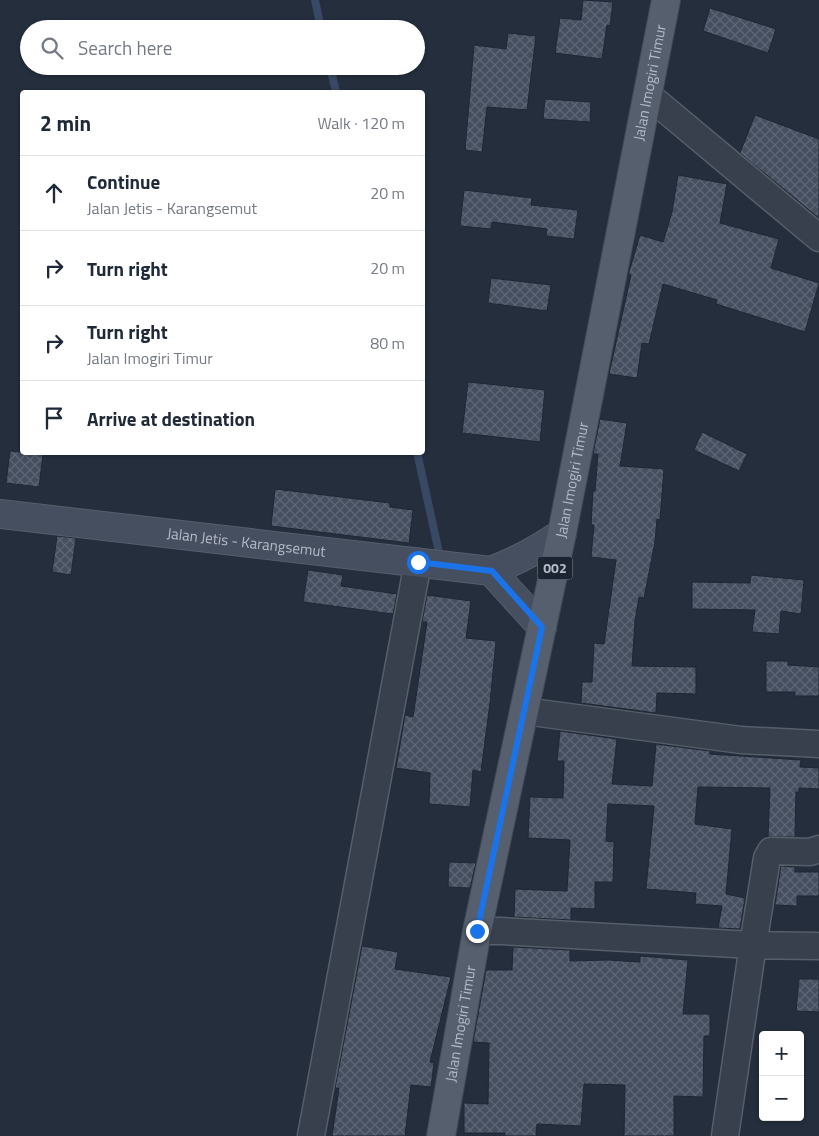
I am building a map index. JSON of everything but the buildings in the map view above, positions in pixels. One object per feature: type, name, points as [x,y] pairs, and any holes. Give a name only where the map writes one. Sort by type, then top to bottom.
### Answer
[{"type":"main road","name":"Jalan Imogiri Timur","points":[[441,1136],[477,931],[562,533],[666,0]]},
{"type":"main road","name":"Jalan Jetis - Karangsemut","points":[[0,514],[492,571]]},
{"type":"main road","points":[[542,627],[492,571],[517,562],[540,549],[562,533]]},
{"type":"street","points":[[648,95],[819,238]]},
{"type":"street","points":[[311,1136],[418,562]]},
{"type":"street","points":[[524,711],[741,740],[819,744]]},
{"type":"street","points":[[725,1136],[767,858],[771,852],[810,852],[819,849]]},
{"type":"street","points":[[477,931],[500,930],[753,945],[817,946]]},
{"type":"waterway","points":[[315,0],[319,20]]},
{"type":"waterway","points":[[332,75],[336,90]]},
{"type":"waterway","points":[[418,455],[438,548]]},
{"type":"route","points":[[418,562],[492,571],[542,627],[477,931]]}]
